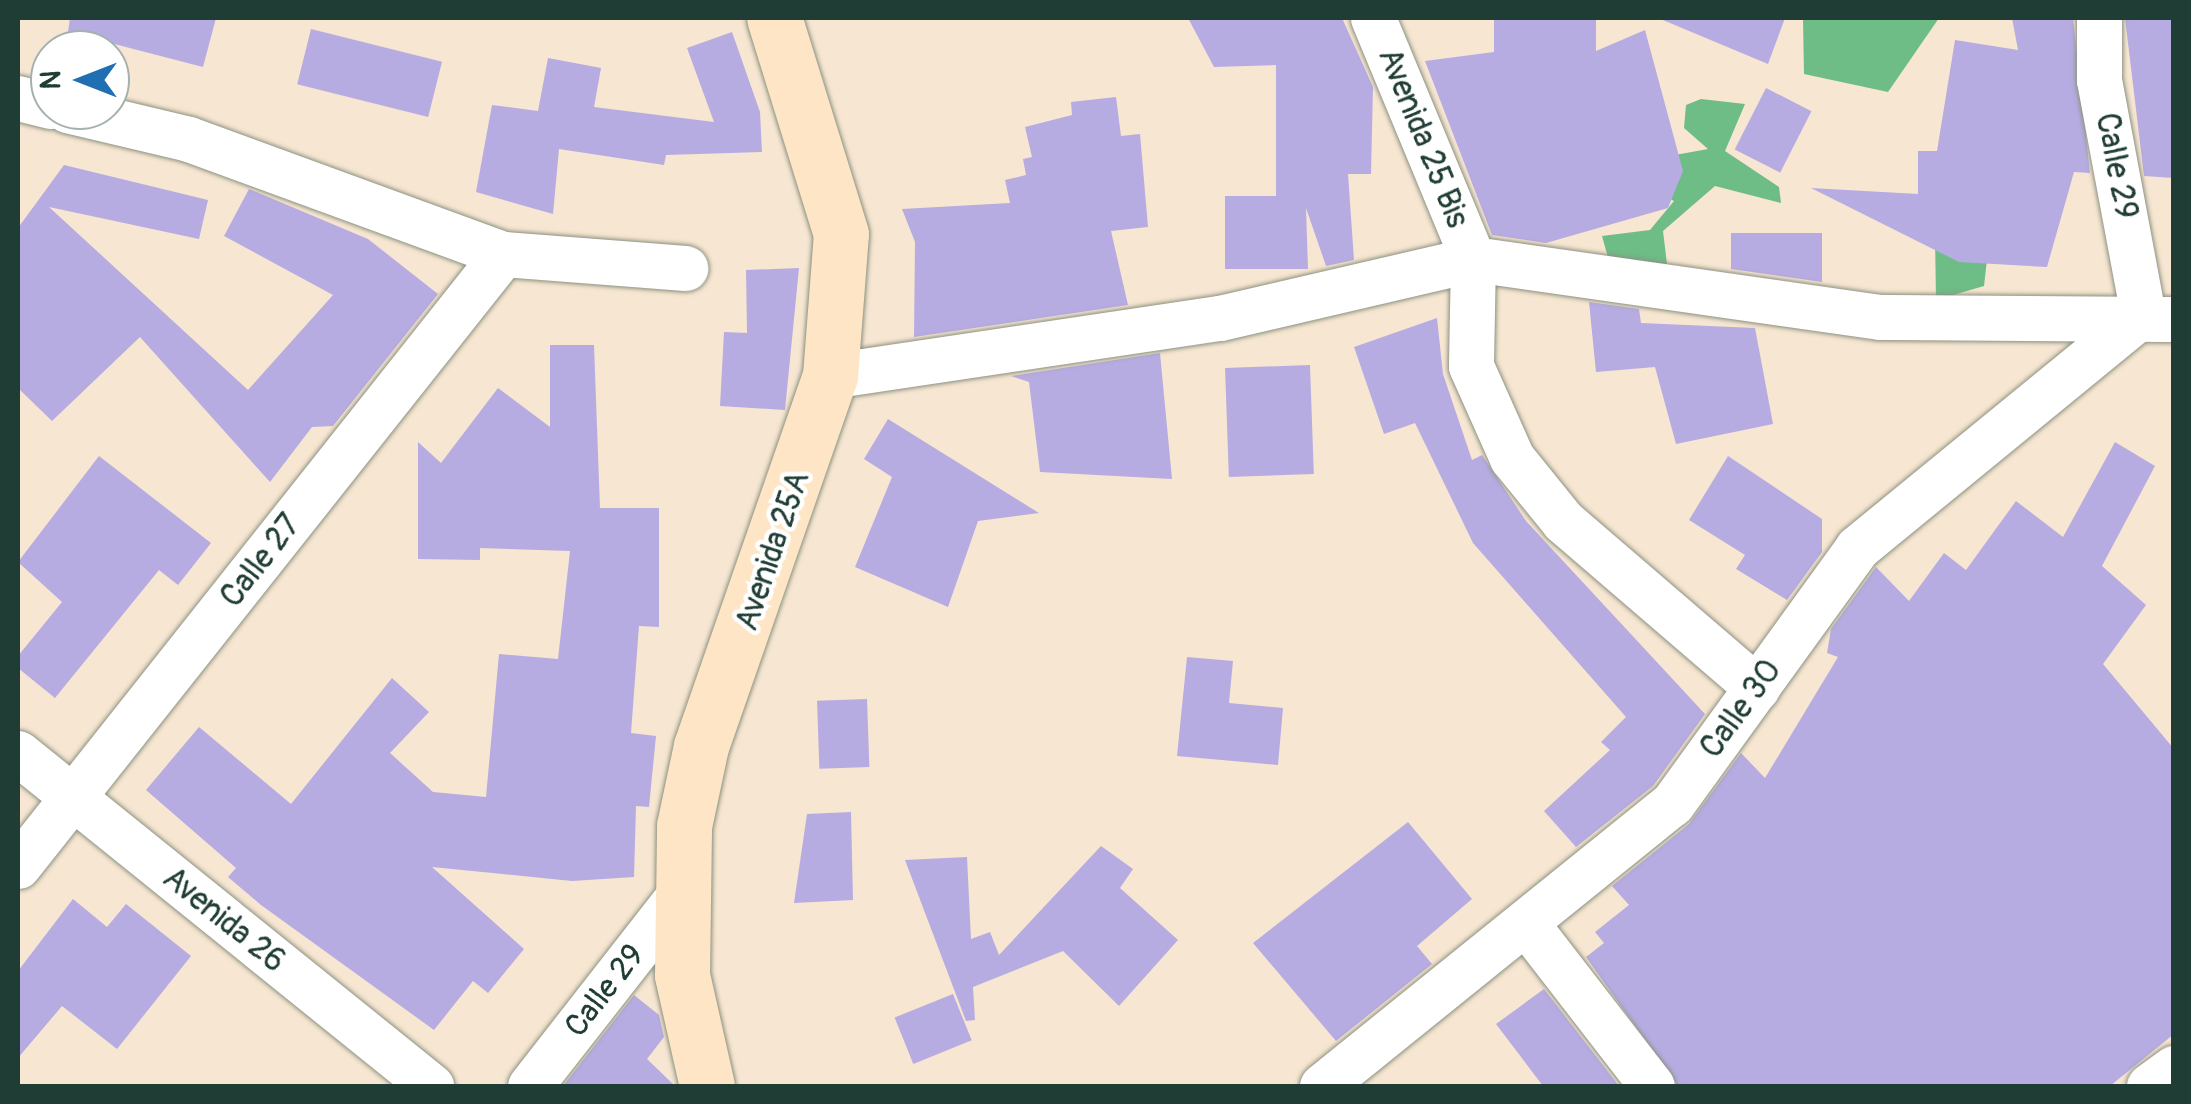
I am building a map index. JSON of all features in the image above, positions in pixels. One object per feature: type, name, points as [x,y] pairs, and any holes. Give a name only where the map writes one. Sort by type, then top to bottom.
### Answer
[{"type":"main road","name":"Avenida 25A","points":[[707,1086],[682,975],[679,895],[701,746],[830,376],[841,234],[774,18]]},
{"type":"street","name":"Avenida 25 Bis","points":[[1373,18],[1473,259]]},
{"type":"street","name":"Calle 29","points":[[2099,18],[2100,80],[2158,316]]},
{"type":"street","points":[[130,124],[189,138],[502,254],[685,268]]},
{"type":"street","name":"Calle 27","points":[[18,866],[502,254]]},
{"type":"street","points":[[1473,259],[1471,366],[1512,458],[1563,521],[1757,688]]},
{"type":"street","points":[[830,376],[1220,318],[1473,259],[1880,317],[2158,316]]},
{"type":"street","name":"Calle 30","points":[[1322,1086],[1529,927],[1672,804],[1857,548],[2158,316]]},
{"type":"street","name":"Avenida 26","points":[[18,753],[431,1086]]},
{"type":"street","name":"Calle 29","points":[[530,1086],[679,895]]},
{"type":"street","points":[[1529,927],[1652,1086]]},
{"type":"street","points":[[2149,1086],[2174,1068]]},
{"type":"green space","points":[[1803,18],[1939,18],[1888,92],[1804,74]]},
{"type":"green space","points":[[1701,99],[1745,104],[1725,151],[1779,187],[1781,203],[1715,186],[1663,231],[1667,264],[1609,261],[1602,236],[1650,230],[1674,201],[1655,191],[1675,155],[1708,149],[1684,128],[1686,105]]},
{"type":"green space","points":[[1991,224],[1984,286],[1936,300],[1935,234]]},
{"type":"building","points":[[70,18],[216,18],[203,67],[130,48],[130,30],[68,30]]},
{"type":"building","points":[[1188,18],[1342,18],[1373,87],[1371,174],[1348,174],[1354,260],[1326,266],[1306,208],[1308,269],[1225,269],[1225,196],[1276,196],[1276,65],[1214,67]]},
{"type":"building","points":[[1494,18],[1596,18],[1596,51],[1645,30],[1683,171],[1668,208],[1546,243],[1492,235],[1425,61],[1494,52]]},
{"type":"building","points":[[1658,18],[1785,18],[1768,64]]},
{"type":"building","points":[[2012,18],[2073,18],[2090,173],[2074,172],[2047,267],[1959,262],[1811,188],[1918,194],[1918,151],[1937,151],[1955,40],[2018,50]]},
{"type":"building","points":[[2125,18],[2174,18],[2174,178],[2144,176]]},
{"type":"building","points":[[311,29],[442,62],[428,117],[297,84]]},
{"type":"building","points":[[732,32],[760,112],[762,152],[666,155],[664,165],[559,149],[553,214],[476,192],[492,105],[538,111],[548,58],[601,68],[594,107],[714,122],[687,48]]},
{"type":"building","points":[[1766,88],[1811,111],[1780,173],[1735,149]]},
{"type":"building","points":[[1116,97],[1121,136],[1140,134],[1148,227],[1111,231],[1128,305],[914,337],[915,242],[902,209],[1010,203],[1005,180],[1026,175],[1023,159],[1032,157],[1025,127],[1072,115],[1071,102]]},
{"type":"building","points":[[64,165],[208,200],[199,239],[49,207],[248,390],[333,295],[224,236],[249,189],[368,239],[438,294],[333,426],[312,427],[270,482],[140,337],[52,421],[18,388],[18,228]]},
{"type":"building","points":[[1731,233],[1822,233],[1822,282],[1731,269]]},
{"type":"building","points":[[799,268],[785,410],[720,406],[724,332],[747,333],[746,270]]},
{"type":"building","points":[[1589,302],[1639,309],[1641,323],[1755,328],[1773,424],[1676,444],[1655,367],[1596,372]]},
{"type":"building","points":[[1437,318],[1443,374],[1472,460],[1482,455],[1526,521],[1705,714],[1653,786],[1576,847],[1544,811],[1610,750],[1601,742],[1626,717],[1473,543],[1415,423],[1384,434],[1354,347]]},
{"type":"building","points":[[550,345],[594,345],[600,508],[659,508],[659,627],[639,626],[631,733],[656,736],[649,807],[636,806],[634,877],[572,881],[432,867],[524,949],[488,993],[473,981],[434,1030],[261,905],[228,877],[236,868],[146,790],[199,727],[291,804],[392,678],[429,712],[390,753],[433,792],[486,797],[499,654],[558,659],[570,551],[480,548],[480,560],[418,559],[418,442],[441,463],[498,388],[550,427]]},
{"type":"building","points":[[1160,353],[1172,479],[1040,472],[1029,382],[1011,376]]},
{"type":"building","points":[[1310,365],[1314,474],[1229,477],[1225,368]]},
{"type":"building","points":[[888,419],[1039,513],[978,521],[948,607],[855,567],[892,477],[864,459]]},
{"type":"building","points":[[2115,442],[2155,466],[2102,566],[2146,605],[2103,664],[2174,749],[2174,1034],[2110,1086],[1678,1086],[1586,957],[1604,943],[1595,932],[1629,905],[1612,886],[1689,824],[1741,753],[1765,778],[1838,657],[1827,653],[1831,629],[1876,567],[1909,601],[1944,553],[1966,570],[2016,501],[2063,537]]},
{"type":"building","points":[[99,456],[211,543],[178,585],[159,570],[55,698],[18,668],[18,656],[62,602],[18,562]]},
{"type":"building","points":[[1728,456],[1822,519],[1822,552],[1787,600],[1736,569],[1745,555],[1689,520]]},
{"type":"building","points":[[1187,657],[1233,661],[1229,703],[1283,708],[1278,765],[1177,756]]},
{"type":"building","points":[[867,699],[869,767],[819,769],[817,701]]},
{"type":"building","points":[[851,812],[853,900],[794,903],[807,814]]},
{"type":"building","points":[[1408,822],[1472,899],[1417,946],[1432,964],[1336,1041],[1253,943]]},
{"type":"building","points":[[1101,846],[1133,869],[1120,888],[1178,940],[1119,1006],[1063,951],[973,987],[975,1020],[966,1021],[905,860],[967,857],[971,939],[990,932],[999,955]]},
{"type":"building","points":[[73,899],[107,927],[126,904],[191,956],[117,1049],[62,1006],[18,1058],[18,971]]},
{"type":"building","points":[[1544,989],[1619,1086],[1543,1086],[1496,1024]]},
{"type":"building","points":[[953,994],[972,1040],[913,1064],[895,1018]]},
{"type":"building","points":[[634,995],[659,1015],[664,1037],[647,1059],[675,1086],[563,1086]]}]
